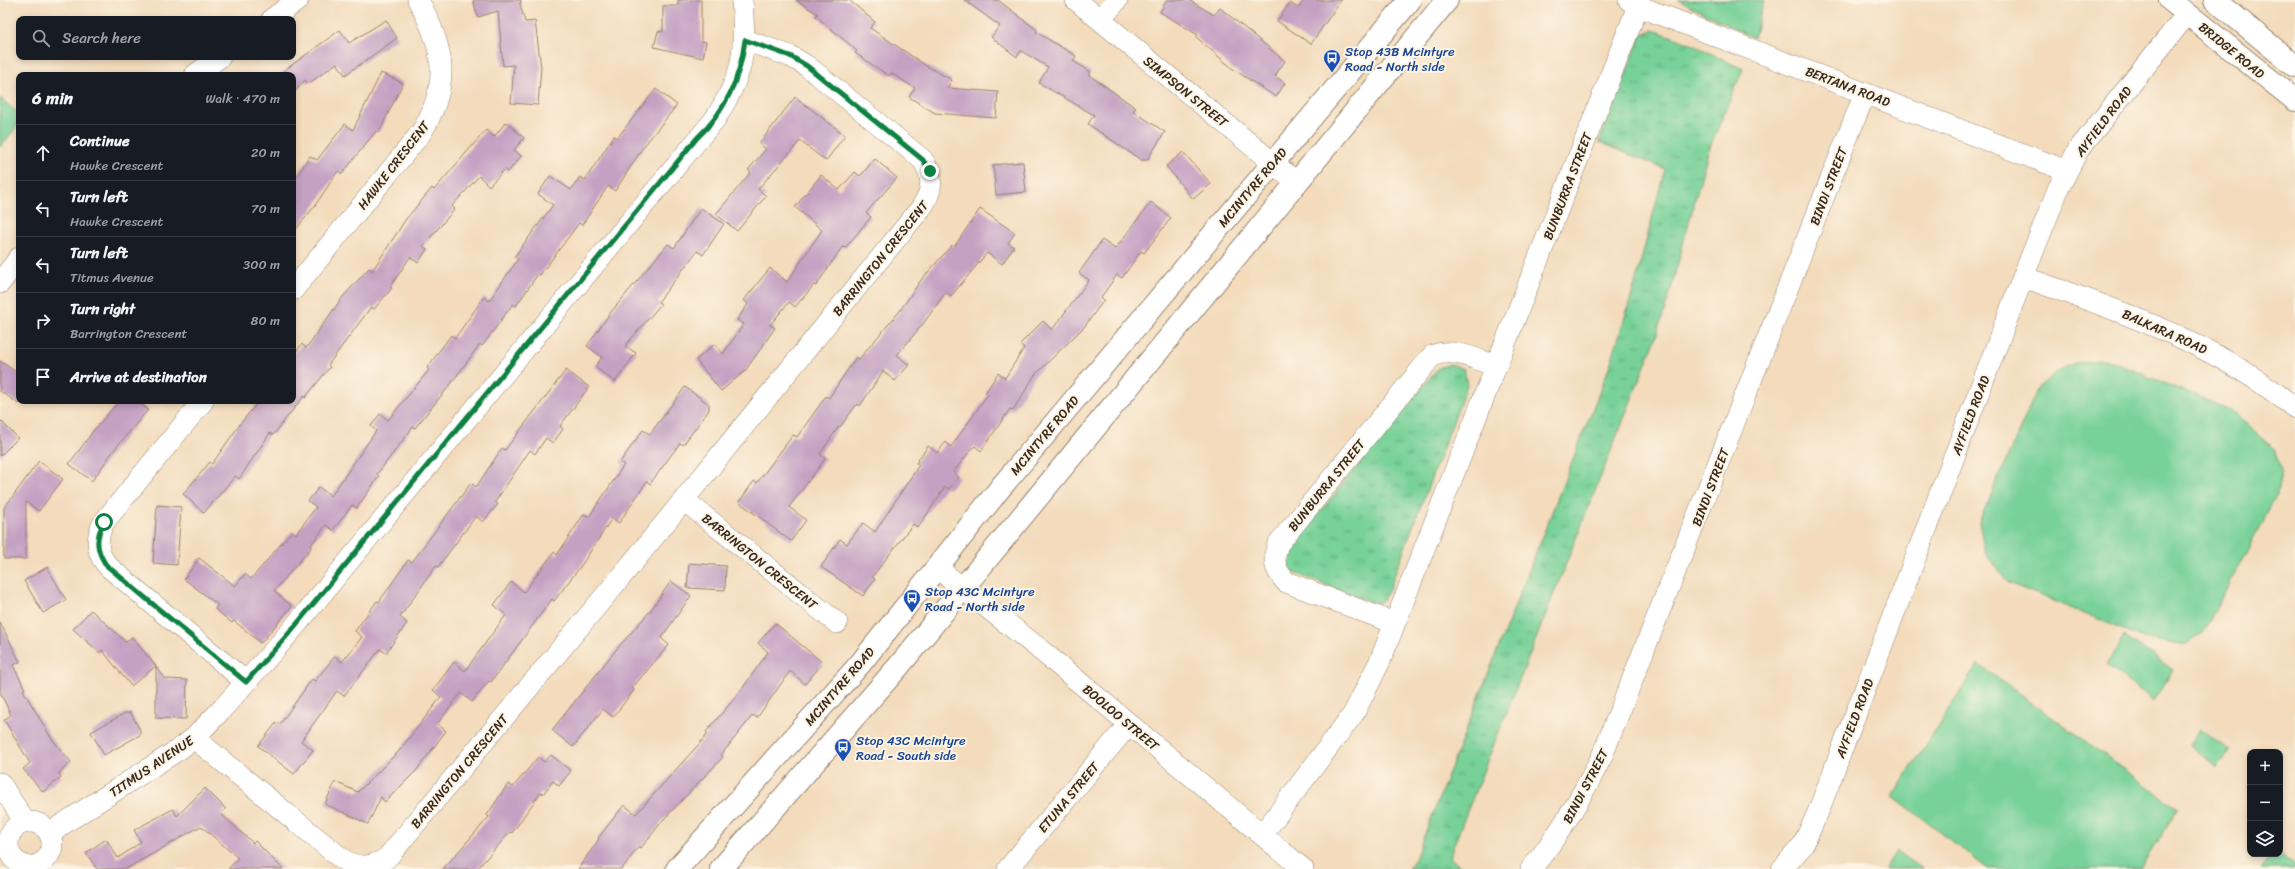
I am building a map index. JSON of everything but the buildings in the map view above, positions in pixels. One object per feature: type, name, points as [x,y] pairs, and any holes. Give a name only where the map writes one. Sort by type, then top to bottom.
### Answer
[{"type":"main road","name":"MCINTYRE ROAD","points":[[677,869],[860,664],[1006,481],[1410,0]]},
{"type":"main road","points":[[721,869],[898,667],[1447,0]]},
{"type":"main road","name":"BRIDGE ROAD","points":[[2170,0],[2193,7],[2295,100]]},
{"type":"main road","points":[[2215,0],[2295,66]]},
{"type":"street","points":[[276,16],[298,0]]},
{"type":"street","name":"HAWKE CRESCENT","points":[[296,286],[421,133],[431,116],[441,86],[441,62],[435,32],[418,0]]},
{"type":"street","name":"TITMUS AVENUE","points":[[49,833],[194,738],[291,631],[687,151],[715,120],[730,96],[737,79],[745,40],[742,0]]},
{"type":"street","name":"SIMPSON STREET","points":[[1076,0],[1296,182]]},
{"type":"street","points":[[1100,20],[1117,0]]},
{"type":"street","name":"BERTANA ROAD","points":[[1633,3],[2068,171]]},
{"type":"street","name":"BUNBURRA STREET","points":[[1262,835],[1354,713],[1380,661],[1496,366],[1633,3]]},
{"type":"street","name":"AYFIELD ROAD","points":[[1782,869],[1803,845],[1818,812],[2023,277],[2078,150],[2193,7]]},
{"type":"street","name":"BARRINGTON CRESCENT","points":[[194,738],[342,859],[351,865],[362,867],[378,864],[390,854],[684,500],[929,198],[932,185],[930,171],[923,160],[807,66],[790,56],[745,40]]},
{"type":"street","points":[[199,72],[216,60]]},
{"type":"street","name":"BINDI STREET","points":[[1531,869],[1552,844],[1578,805],[1602,756],[1865,93]]},
{"type":"street","points":[[0,283],[16,262]]},
{"type":"street","name":"BALKARA ROAD","points":[[2023,277],[2119,310],[2207,349],[2276,393],[2295,408]]},
{"type":"street","name":"BUNBURRA STREET","points":[[1394,623],[1286,582],[1278,574],[1275,564],[1274,555],[1278,544],[1432,356],[1443,352],[1456,353],[1496,366]]},
{"type":"street","points":[[201,404],[104,522],[99,531],[98,548],[100,557],[110,568],[246,682]]},
{"type":"street","name":"BARRINGTON CRESCENT","points":[[684,500],[837,623]]},
{"type":"street","name":"BOOLOO STREET","points":[[937,568],[1037,648],[1303,869]]},
{"type":"street","name":"ETUNA STREET","points":[[1008,869],[1129,724]]},
{"type":"street","points":[[0,783],[19,826]]},
{"type":"street","points":[[0,808],[19,826]]},
{"type":"street","points":[[38,824],[49,833],[52,845],[43,865],[20,865],[10,855],[8,841],[19,826],[38,824]]},
{"type":"street","name":"AYFIELD ROAD","points":[[1803,845],[1803,869]]},
{"type":"green space","points":[[1678,0],[1764,0],[1754,38]]},
{"type":"green space","points":[[1654,30],[1694,45],[1743,69],[1708,152],[1668,300],[1654,343],[1449,857],[1464,869],[1408,869],[1415,859],[1610,365],[1633,291],[1665,169],[1599,142],[1641,35]]},
{"type":"green space","points":[[0,98],[16,111],[16,128],[0,147]]},
{"type":"green space","points":[[2105,359],[2230,410],[2274,448],[2281,470],[2277,495],[2203,633],[2186,644],[2166,643],[2143,638],[2007,582],[1985,553],[1979,522],[2038,388],[2057,371],[2076,363]]},
{"type":"green space","points":[[1451,364],[1464,369],[1467,385],[1388,592],[1381,602],[1373,603],[1289,571],[1285,565],[1288,551],[1438,368]]},
{"type":"green space","points":[[2125,636],[2173,670],[2154,701],[2106,664]]},
{"type":"green space","points":[[1978,664],[2178,808],[2140,869],[1988,869],[1893,796]]},
{"type":"green space","points":[[2199,729],[2230,751],[2217,768],[2189,745]]},
{"type":"green space","points":[[1896,851],[1923,869],[1885,869]]},
{"type":"green space","points":[[2283,856],[2295,866],[2295,869],[2260,869],[2270,857]]},
{"type":"place","name":"Stop 43B Mcintyre Road - North side","points":[[1332,73]]},
{"type":"place","name":"Stop 43C Mcintyre Road - North side","points":[[912,613]]},
{"type":"place","name":"Stop 43C Mcintyre Road - South side","points":[[843,762]]},
{"type":"route","points":[[104,522],[99,531],[97,540],[100,557],[106,565],[246,682],[291,631],[697,138],[715,120],[730,96],[737,79],[742,61],[745,40],[790,56],[807,66],[923,160],[930,171]]}]
